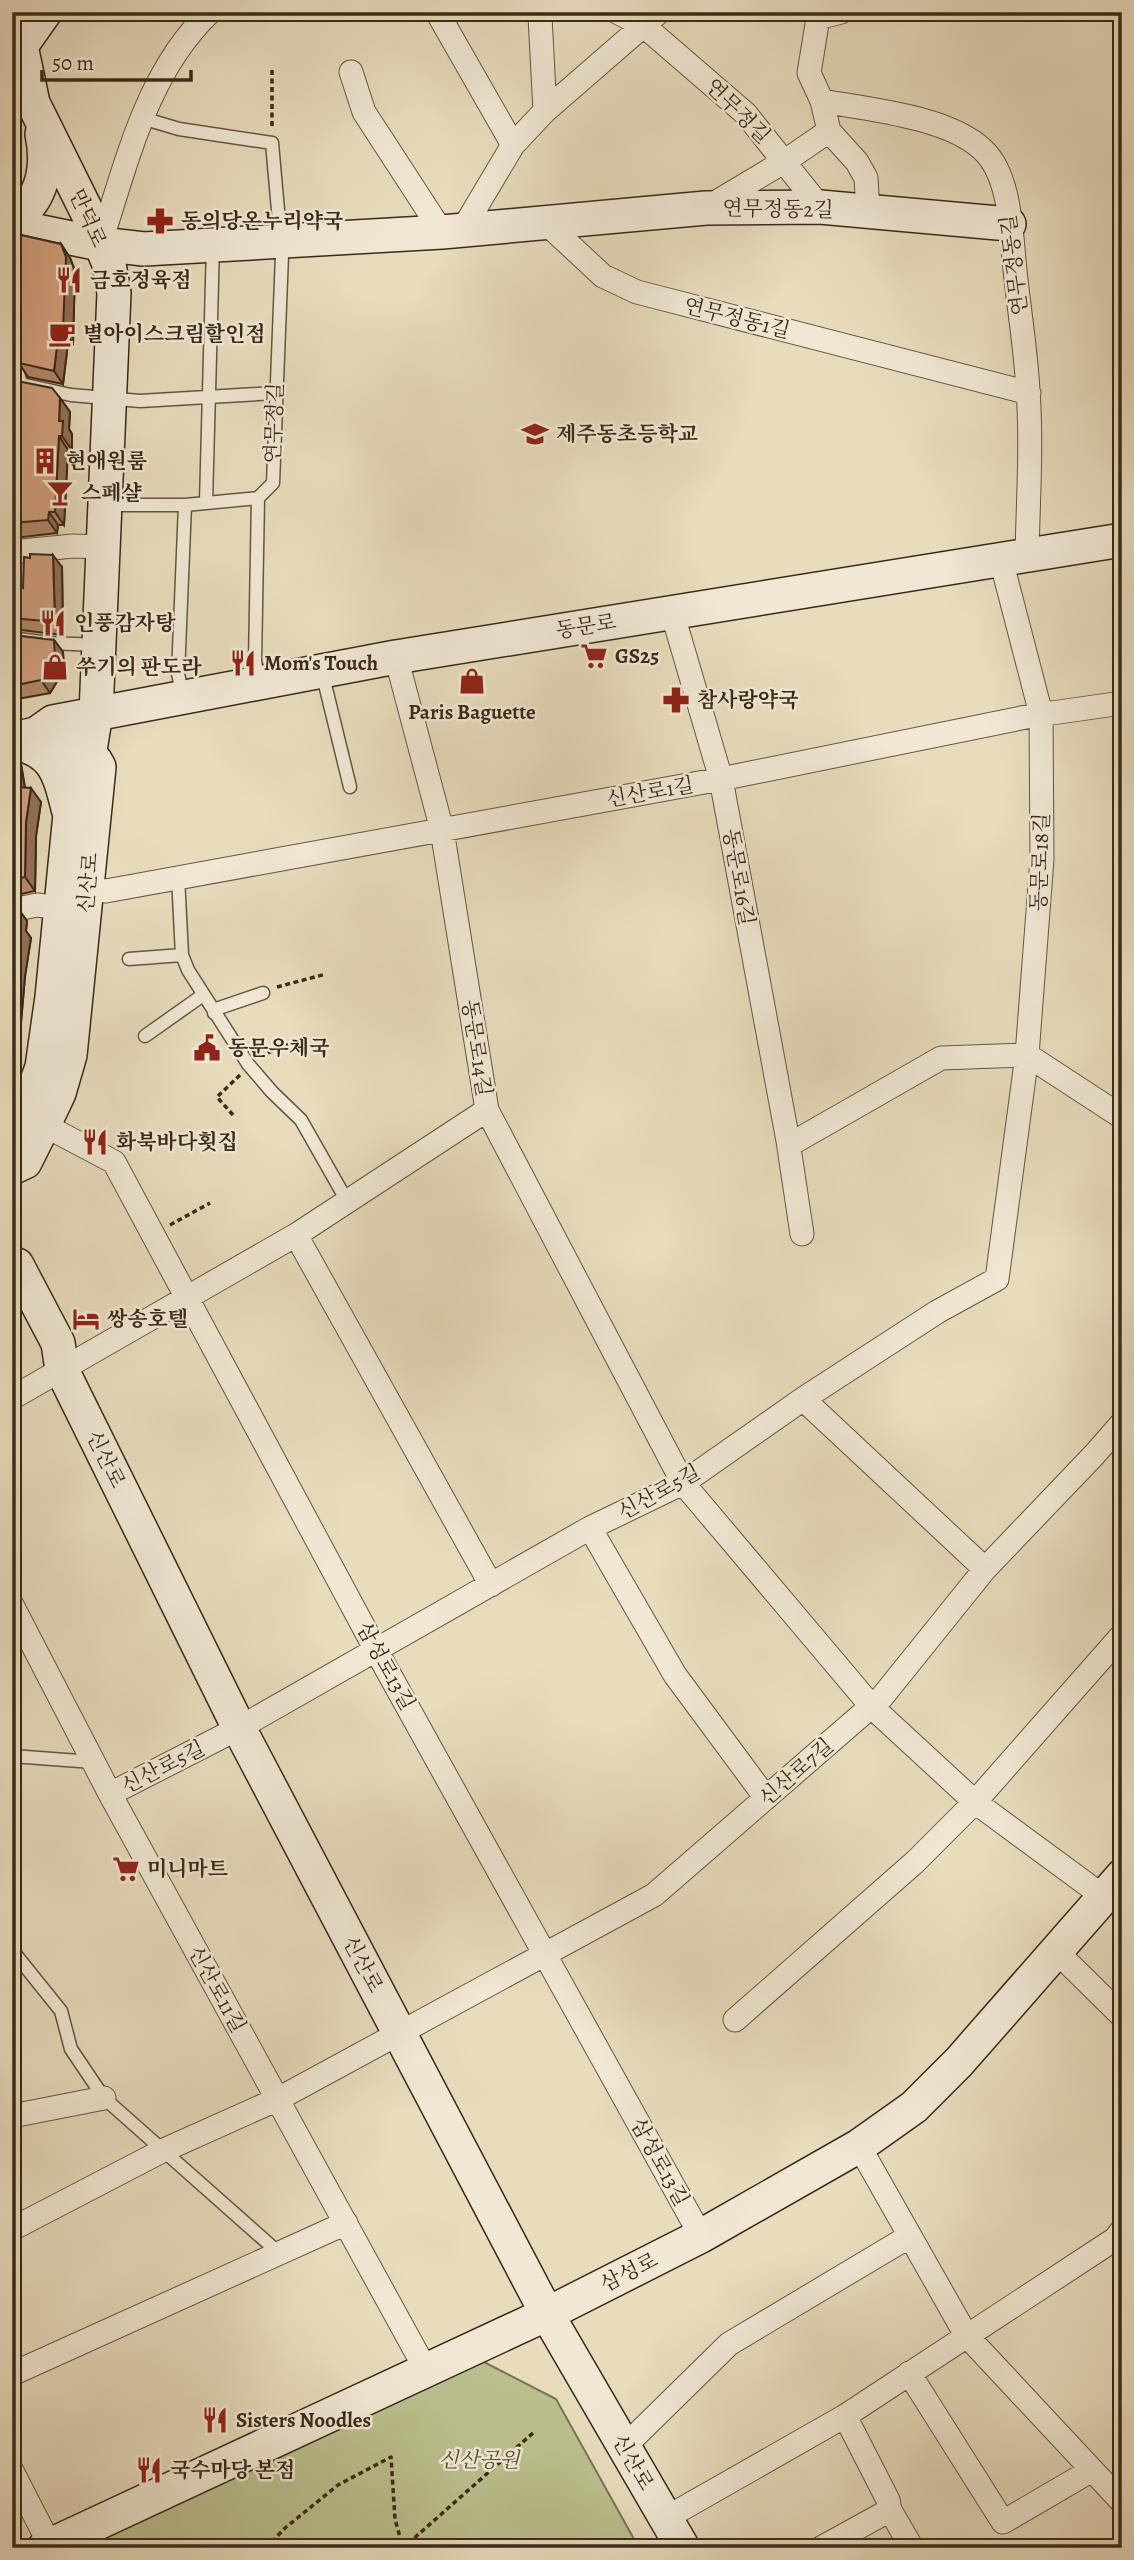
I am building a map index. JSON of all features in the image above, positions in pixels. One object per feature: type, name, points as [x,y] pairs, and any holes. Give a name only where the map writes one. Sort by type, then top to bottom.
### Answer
[{"type":"main road","name":"만덕로","points":[[14,12],[29,88],[39,118],[77,191],[109,264],[114,293],[96,713]]},
{"type":"main road","points":[[21,46],[45,12]]},
{"type":"main road","points":[[12,221],[33,202],[40,187],[45,153],[39,118]]},
{"type":"main road","name":"연무정동2길","points":[[546,223],[706,208],[820,207],[1009,223]]},
{"type":"main road","points":[[12,226],[100,244],[144,249],[546,223]]},
{"type":"main road","name":"동문로","points":[[12,740],[50,732],[96,713],[322,670],[1122,540]]},
{"type":"main road","name":"신산로","points":[[12,1168],[25,1162],[32,1095],[43,1067],[70,814],[79,769],[90,750],[96,713]]},
{"type":"main road","name":"동문로","points":[[12,721],[33,717],[50,732]]},
{"type":"main road","points":[[12,740],[28,745],[50,760],[57,771],[70,814]]},
{"type":"main road","name":"신산로","points":[[28,1129],[59,1093],[70,1055],[99,767],[90,750]]},
{"type":"main road","name":"신산로","points":[[12,1263],[17,1265],[58,1343],[62,1370],[239,1728],[547,2314],[683,2548]]},
{"type":"main road","name":"신산로","points":[[12,1297],[41,1350],[62,1370]]},
{"type":"main road","name":"삼성로","points":[[47,2546],[547,2314],[701,2236],[859,2146],[914,2107],[959,2062],[1113,1887]]},
{"type":"street","points":[[100,244],[142,118],[156,87],[179,46],[210,12]]},
{"type":"street","points":[[437,12],[513,145]]},
{"type":"street","name":"연무정길","points":[[617,12],[652,19],[746,114],[820,207]]},
{"type":"street","points":[[841,12],[817,15],[809,73],[822,101],[829,131],[857,162],[866,178],[869,212]]},
{"type":"street","points":[[538,14],[545,111]]},
{"type":"street","points":[[351,72],[364,112],[453,230],[513,145],[545,111],[652,19]]},
{"type":"street","name":"연무정동길","points":[[822,101],[894,113],[955,131],[982,149],[996,167],[1003,185],[1009,223],[1029,393],[1014,558]]},
{"type":"street","points":[[706,208],[829,131]]},
{"type":"street","name":"연무정동1길","points":[[546,223],[603,276],[637,292],[1029,393]]},
{"type":"street","points":[[12,552],[73,546],[104,547]]},
{"type":"street","name":"동문로18길","points":[[1014,558],[1041,714],[1042,859],[1027,1055]]},
{"type":"street","name":"동문로16길","points":[[672,612],[721,779],[789,1145],[802,1234]]},
{"type":"street","name":"동문로14길","points":[[396,657],[442,830],[487,1110],[683,1483],[872,1707],[975,1802],[1113,1887]]},
{"type":"street","name":"신산로1길","points":[[88,889],[106,891],[721,779],[1041,714],[1122,703]]},
{"type":"street","points":[[12,910],[37,905],[61,908]]},
{"type":"street","points":[[789,1145],[941,1058],[1027,1055],[1122,1117]]},
{"type":"street","name":"신산로5길","points":[[110,1794],[239,1728],[590,1528],[683,1483],[803,1399],[937,1312],[997,1279],[1027,1055]]},
{"type":"street","points":[[12,1398],[296,1236],[487,1110]]},
{"type":"street","name":"삼성로13길","points":[[28,1129],[114,1162],[376,1650],[701,2236]]},
{"type":"street","points":[[296,1236],[491,1585]]},
{"type":"street","points":[[803,1399],[985,1569]]},
{"type":"street","name":"신산로7길","points":[[12,2229],[162,2151],[278,2099],[654,1895],[882,1697],[985,1569],[1122,1423]]},
{"type":"street","points":[[590,1528],[675,1675],[766,1798]]},
{"type":"street","name":"신산로11길","points":[[12,1605],[110,1794],[426,2370]]},
{"type":"street","points":[[735,2020],[915,1862],[975,1802],[1122,1635]]},
{"type":"street","points":[[1056,1951],[1122,2016]]},
{"type":"street","points":[[12,2116],[104,2098]]},
{"type":"street","points":[[859,2146],[966,2335],[1122,2502]]},
{"type":"street","points":[[12,2374],[346,2223]]},
{"type":"street","points":[[624,2447],[729,2344],[910,2236]]},
{"type":"street","points":[[666,2518],[845,2416],[1119,2238]]},
{"type":"street","points":[[909,2373],[1003,2522],[1092,2470]]},
{"type":"street","points":[[845,2416],[888,2500],[890,2510],[912,2548]]},
{"type":"street","name":"삼성로","points":[[12,2471],[47,2546]]},
{"type":"street","points":[[821,2548],[890,2510]]},
{"type":"lane","points":[[142,118],[179,130],[272,143]]},
{"type":"lane","name":"연무정길","points":[[260,682],[255,661],[258,498],[273,483],[281,241],[272,143]]},
{"type":"lane","points":[[206,502],[213,245]]},
{"type":"lane","points":[[12,351],[17,383],[110,400],[141,401],[275,393]]},
{"type":"lane","points":[[106,505],[185,505],[258,498]]},
{"type":"lane","points":[[183,697],[178,674],[185,505]]},
{"type":"lane","points":[[12,638],[48,643],[100,645]]},
{"type":"lane","points":[[322,670],[350,787]]},
{"type":"lane","points":[[178,877],[182,955],[214,1013],[248,1064],[301,1120],[347,1201]]},
{"type":"lane","points":[[129,959],[182,955]]},
{"type":"lane","points":[[214,1013],[263,993]]},
{"type":"lane","points":[[145,1036],[204,995]]},
{"type":"lane","points":[[12,1756],[93,1762]]},
{"type":"lane","points":[[12,1950],[61,2011],[71,2049],[104,2098],[279,2253]]},
{"type":"path","points":[[272,70],[272,143]]},
{"type":"path","points":[[263,993],[268,989],[326,974]]},
{"type":"path","points":[[233,1115],[217,1097],[251,1060],[297,1041]]},
{"type":"path","points":[[153,1235],[210,1203]]},
{"type":"path","points":[[266,2548],[285,2528],[338,2486],[391,2457],[395,2519],[403,2548],[533,2433]]},
{"type":"green space","name":"신산공원","points":[[482,2361],[556,2399],[639,2548],[84,2548]]},
{"type":"building","points":[[12,233],[61,244],[66,257],[63,329],[59,330],[54,371],[19,363],[16,352],[18,346],[14,347],[12,341]]},
{"type":"building","points":[[12,380],[52,388],[60,398],[59,421],[63,421],[62,436],[59,436],[55,512],[49,512],[48,520],[12,523]]},
{"type":"building","points":[[30,554],[53,555],[55,622],[12,618],[12,583],[23,588],[24,557],[30,558]]},
{"type":"building","points":[[12,635],[54,640],[55,658],[41,680],[12,686]]},
{"type":"building","points":[[12,759],[17,787],[31,788],[26,822],[25,877],[12,880]]},
{"type":"building","points":[[17,907],[15,923],[21,924],[12,996],[12,908]]},
{"type":"place","name":"동의당온누리약국","points":[[160,221]]},
{"type":"place","name":"금호정육점","points":[[69,280]]},
{"type":"place","name":"별아이스크림할인점","points":[[62,334]]},
{"type":"place","name":"제주동초등학교","points":[[535,434]]},
{"type":"place","name":"현애원룸","points":[[45,461]]},
{"type":"place","name":"스페샬","points":[[60,493]]},
{"type":"place","name":"인풍감자탕","points":[[53,623]]},
{"type":"place","name":"GS25","points":[[594,656]]},
{"type":"place","name":"Mom's Touch","points":[[243,663]]},
{"type":"place","name":"쑤기의 판도라","points":[[55,667]]},
{"type":"place","name":"Paris Baguette","points":[[472,681]]},
{"type":"place","name":"참사랑약국","points":[[676,700]]},
{"type":"place","name":"동문우체국","points":[[207,1048]]},
{"type":"place","name":"화북바다횟집","points":[[95,1142]]},
{"type":"place","name":"쌍송호텔","points":[[86,1319]]},
{"type":"place","name":"미니마트","points":[[126,1869]]},
{"type":"place","name":"Sisters Noodles","points":[[215,2420]]},
{"type":"place","name":"국수마당 본점","points":[[149,2470]]}]
